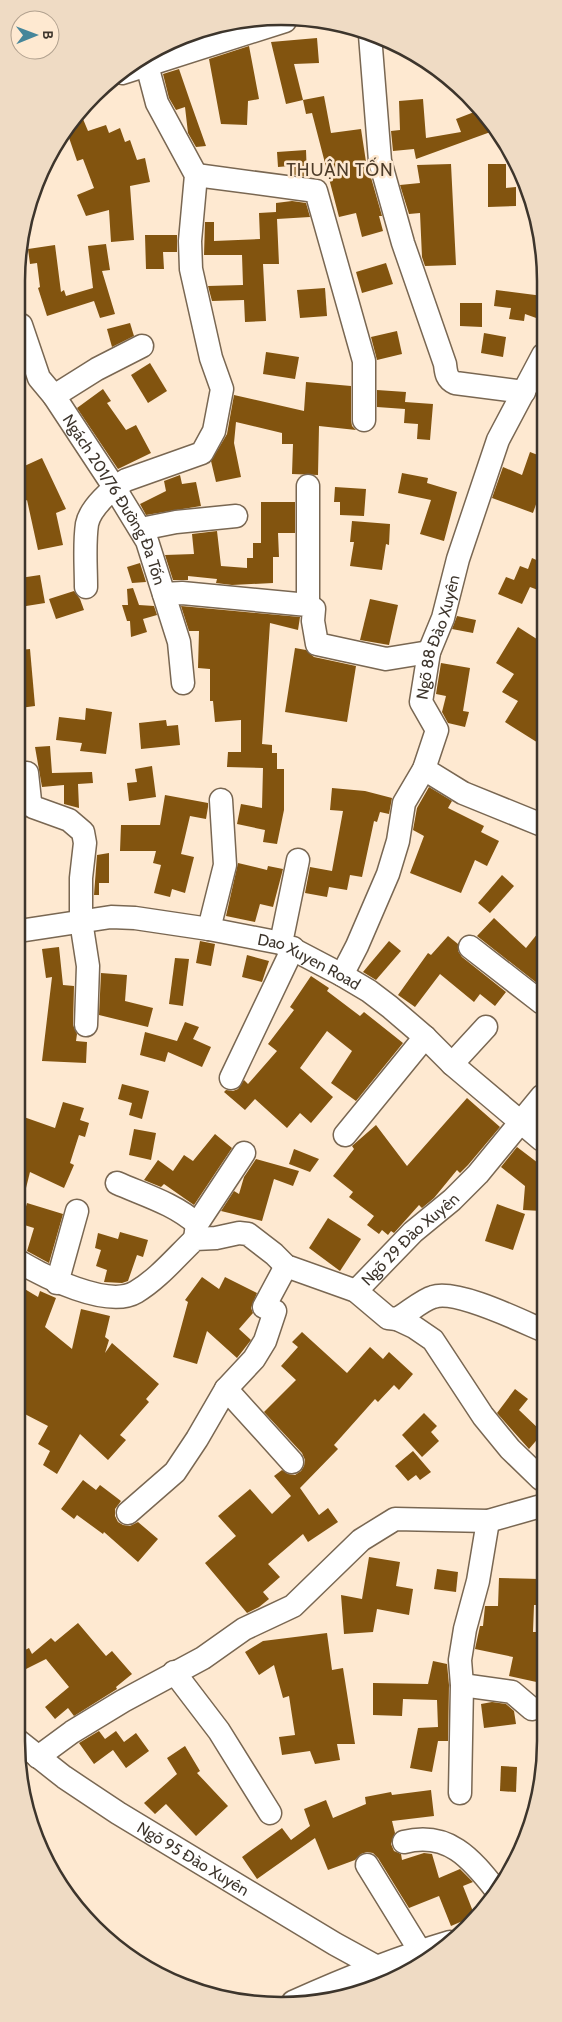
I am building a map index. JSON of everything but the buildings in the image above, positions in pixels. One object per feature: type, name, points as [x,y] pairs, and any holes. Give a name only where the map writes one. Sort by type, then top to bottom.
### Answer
[{"type":"street","points":[[140,67],[271,26]]},
{"type":"street","points":[[371,41],[380,161],[403,243],[447,377],[455,383],[524,392]]},
{"type":"street","points":[[86,588],[88,522],[101,501],[114,487],[126,480],[202,453],[214,431],[222,389],[212,358],[191,269],[190,241],[196,175],[157,103],[147,65]]},
{"type":"street","points":[[196,175],[316,191],[364,361],[364,420]]},
{"type":"street","name":"Ngách 201/76 Đường Đa Tốn","points":[[25,337],[39,378],[54,396],[141,529],[179,642],[183,683]]},
{"type":"street","points":[[54,396],[97,369],[142,346]]},
{"type":"street","name":"Ngõ 88 Đào Xuyên","points":[[342,975],[357,946],[388,874],[398,841],[404,803],[424,769],[436,730],[420,702],[429,652],[443,618],[458,558],[498,440],[537,367]]},
{"type":"street","points":[[308,486],[308,605]]},
{"type":"street","points":[[141,529],[176,522],[236,516]]},
{"type":"street","points":[[164,594],[182,593],[308,605],[314,609],[313,621],[317,644],[386,659],[429,652]]},
{"type":"street","points":[[424,769],[463,793],[537,823]]},
{"type":"street","points":[[26,773],[30,801],[33,807],[69,820],[83,832],[85,843],[81,878],[81,922],[88,966],[86,1025]]},
{"type":"street","points":[[209,930],[225,865],[221,800]]},
{"type":"street","points":[[232,1078],[287,946],[298,860]]},
{"type":"street","name":"Dao Xuyen Road","points":[[25,930],[111,917],[135,918],[209,930],[287,946],[342,975],[376,996],[425,1037],[452,1064],[520,1124],[537,1136]]},
{"type":"street","points":[[470,946],[537,999]]},
{"type":"street","points":[[452,1064],[486,1026]]},
{"type":"street","points":[[345,1135],[425,1037]]},
{"type":"street","name":"Ngõ 29 Đào Xuyên","points":[[196,1231],[216,1238],[239,1233],[248,1234],[286,1266],[356,1291],[413,1232],[452,1200],[478,1174],[537,1102]]},
{"type":"street","points":[[25,1265],[57,1282],[92,1293],[117,1298],[134,1293],[152,1280],[196,1231],[244,1153]]},
{"type":"street","points":[[117,1183],[188,1215],[196,1231]]},
{"type":"street","points":[[57,1282],[77,1211]]},
{"type":"street","points":[[128,1512],[174,1472],[197,1439],[226,1389],[254,1359],[264,1341],[275,1311],[264,1307],[286,1266]]},
{"type":"street","points":[[356,1291],[388,1318],[397,1319],[414,1327],[432,1340],[499,1436],[537,1475]]},
{"type":"street","points":[[397,1319],[432,1297],[440,1295],[475,1303],[502,1312],[537,1328]]},
{"type":"street","points":[[226,1389],[292,1462]]},
{"type":"street","points":[[38,1757],[72,1732],[174,1672],[203,1658],[244,1629],[293,1606],[361,1540],[395,1519],[488,1521],[537,1507]]},
{"type":"street","points":[[460,1793],[462,1685],[460,1660],[465,1629],[478,1581],[488,1521]]},
{"type":"street","points":[[174,1672],[219,1731],[270,1813]]},
{"type":"street","points":[[462,1685],[512,1692],[532,1709]]},
{"type":"street","name":"Ngõ 95 Đào Xuyên","points":[[25,1747],[64,1777],[118,1813],[335,1944],[380,1974]]},
{"type":"street","points":[[404,1842],[418,1838],[435,1839],[459,1851],[492,1886]]},
{"type":"street","points":[[367,1865],[420,1951]]},
{"type":"street","points":[[334,1984],[335,1944]]},
{"type":"street","points":[[313,1995],[334,1984],[380,1974],[420,1951],[432,1947]]},
{"type":"district","name":"THUẬN TỐN","points":[[340,170]]}]
